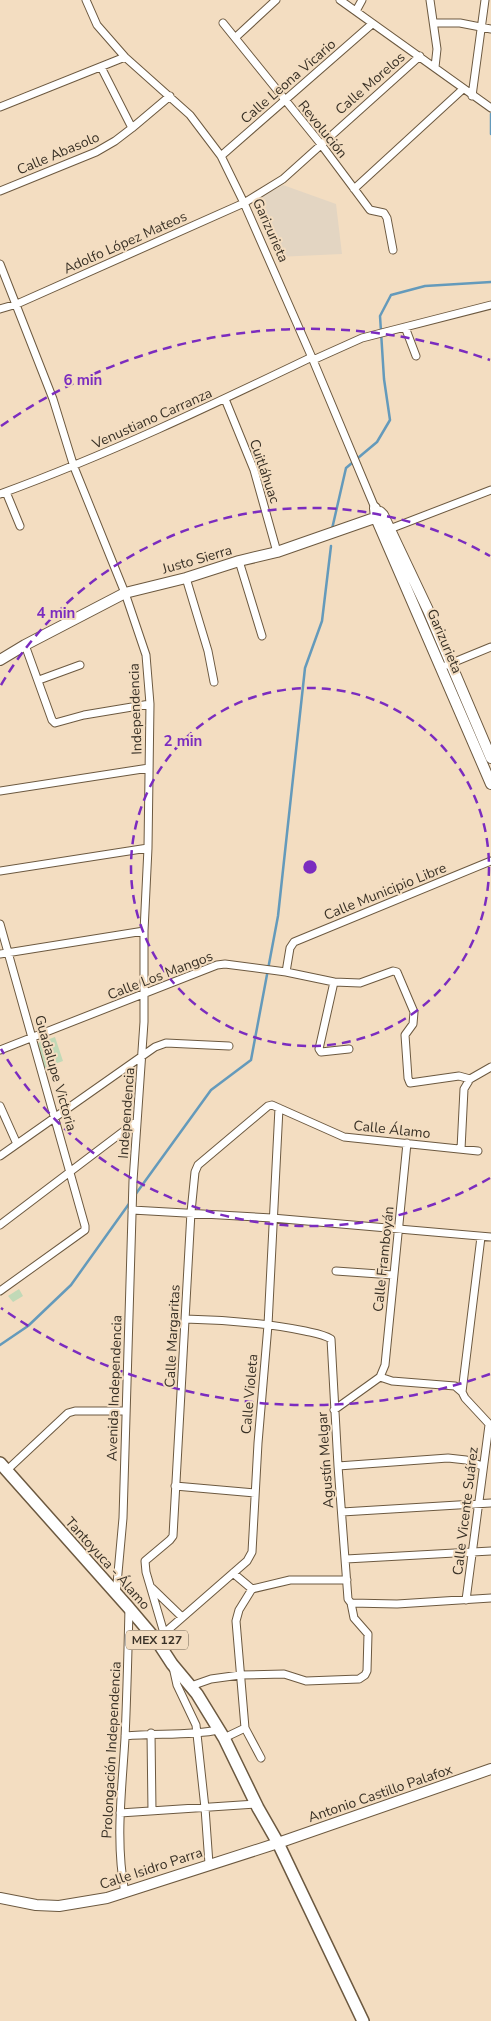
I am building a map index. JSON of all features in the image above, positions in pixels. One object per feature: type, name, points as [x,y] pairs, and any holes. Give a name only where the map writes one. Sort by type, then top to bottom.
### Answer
[{"type":"main road","name":"Justo Sierra","points":[[0,660],[125,593],[277,552],[378,514]]},
{"type":"main road","name":"Garizurieta","points":[[378,514],[446,666],[488,770],[491,784]]},
{"type":"main road","name":"Garizurieta","points":[[446,666],[491,758]]},
{"type":"main road","name":"Tantoyuca - Álamo","points":[[3,1467],[116,1595],[161,1637],[172,1664],[191,1686],[222,1734],[256,1804],[278,1843]]},
{"type":"main road","name":"Antonio Castillo Palafox","points":[[278,1843],[491,1769]]},
{"type":"main road","name":"Calle Isidro Parra","points":[[0,1898],[36,1905],[59,1906],[107,1898],[278,1843]]},
{"type":"main road","name":"MEX 127","points":[[278,1843],[363,2021]]},
{"type":"street","name":"Garizurieta","points":[[86,0],[97,25],[125,57],[190,115],[221,156],[313,358],[378,514]]},
{"type":"street","points":[[236,37],[276,0]]},
{"type":"street","points":[[340,0],[488,106]]},
{"type":"street","points":[[356,11],[362,0]]},
{"type":"street","points":[[430,0],[437,49],[435,68]]},
{"type":"street","points":[[472,96],[485,0]]},
{"type":"street","name":"Revolución","points":[[223,23],[236,37],[370,210],[384,214],[387,218],[393,250]]},
{"type":"street","points":[[434,23],[460,24],[491,29]]},
{"type":"street","name":"Calle Leona Vicario","points":[[221,156],[372,24]]},
{"type":"street","name":"Calle Morelos","points":[[244,203],[283,179],[420,56]]},
{"type":"street","points":[[0,106],[125,57]]},
{"type":"street","points":[[101,66],[132,128]]},
{"type":"street","points":[[354,189],[463,89]]},
{"type":"street","name":"Calle Abasolo","points":[[0,191],[96,152],[132,128],[170,96]]},
{"type":"street","name":"Adolfo López Mateos","points":[[0,309],[17,304],[244,203]]},
{"type":"street","name":"Independencia","points":[[0,264],[53,399],[74,467],[125,593],[146,655],[150,704],[148,848],[144,931],[142,1055],[133,1181]]},
{"type":"street","name":"Venustiano Carranza","points":[[3,493],[74,467],[313,358],[362,338],[491,305]]},
{"type":"street","points":[[405,327],[416,356]]},
{"type":"street","name":"Cuitláhuac","points":[[225,399],[254,470],[277,552]]},
{"type":"street","points":[[386,531],[491,490]]},
{"type":"street","points":[[3,493],[20,526]]},
{"type":"street","points":[[239,561],[262,636]]},
{"type":"street","points":[[186,578],[208,651],[214,682]]},
{"type":"street","points":[[25,645],[52,720],[55,723],[84,715],[150,704]]},
{"type":"street","points":[[446,666],[491,647]]},
{"type":"street","points":[[39,680],[80,665]]},
{"type":"street","points":[[0,791],[149,768]]},
{"type":"street","points":[[0,871],[148,848]]},
{"type":"street","name":"Calle Municipio Libre","points":[[282,972],[294,942],[491,861]]},
{"type":"street","name":"Guadalupe Victoria","points":[[0,924],[34,1037],[85,1230],[1,1288]]},
{"type":"street","points":[[0,954],[144,931]]},
{"type":"street","name":"Calle Los Mangos","points":[[0,1050],[218,965],[225,964],[282,972],[334,982],[360,983],[393,970],[398,972],[414,1012],[412,1024],[405,1035],[410,1083],[459,1076],[470,1079]]},
{"type":"street","points":[[334,982],[319,1049],[321,1052],[350,1049]]},
{"type":"street","points":[[0,1156],[155,1047],[166,1043],[229,1046]]},
{"type":"street","points":[[461,1149],[464,1089],[470,1079],[491,1067]]},
{"type":"street","points":[[0,1106],[17,1144]]},
{"type":"street","name":"Calle Álamo","points":[[268,1106],[279,1108],[344,1137],[478,1151]]},
{"type":"street","name":"Calle Margaritas","points":[[161,1637],[145,1561],[173,1536],[191,1212],[195,1172],[198,1165],[268,1106]]},
{"type":"street","name":"Calle Violeta","points":[[161,1637],[247,1561],[252,1552],[268,1325],[279,1108]]},
{"type":"street","points":[[0,1224],[137,1121]]},
{"type":"street","name":"Calle Framboyán","points":[[380,1377],[385,1365],[400,1229],[407,1143]]},
{"type":"street","name":"Avenida Independencia","points":[[116,1595],[123,1518],[133,1181]]},
{"type":"street","points":[[132,1208],[491,1237]]},
{"type":"street","points":[[462,1392],[481,1236]]},
{"type":"street","points":[[336,1271],[394,1275]]},
{"type":"street","points":[[185,1318],[268,1325]]},
{"type":"street","name":"Agustín Melgar","points":[[240,1675],[284,1674],[306,1681],[358,1679],[365,1675],[367,1671],[368,1634],[354,1618],[351,1603],[348,1599],[334,1410],[331,1339],[308,1332],[268,1325]]},
{"type":"street","points":[[334,1410],[380,1377],[392,1381],[455,1386],[490,1425]]},
{"type":"street","points":[[3,1467],[68,1413],[75,1411],[125,1411]]},
{"type":"street","name":"Calle Vicente Suárez","points":[[466,1600],[479,1504],[482,1466],[490,1425]]},
{"type":"street","points":[[338,1466],[448,1458],[466,1460],[482,1466]]},
{"type":"street","points":[[175,1486],[255,1493]]},
{"type":"street","points":[[342,1512],[491,1503]]},
{"type":"street","points":[[346,1559],[491,1551]]},
{"type":"street","points":[[233,1574],[252,1589]]},
{"type":"street","points":[[262,1758],[245,1728],[236,1621],[239,1610],[252,1589],[290,1580],[348,1580]]},
{"type":"street","points":[[152,1588],[182,1617]]},
{"type":"street","points":[[351,1603],[397,1604],[491,1598]]},
{"type":"street","name":"Prolongación Independencia","points":[[125,1893],[119,1853],[129,1608]]},
{"type":"street","points":[[172,1664],[177,1685],[196,1724],[209,1864]]},
{"type":"street","points":[[191,1686],[211,1679],[240,1675]]},
{"type":"street","points":[[125,1736],[222,1734],[245,1728]]},
{"type":"street","points":[[151,1734],[152,1811]]},
{"type":"street","points":[[120,1813],[256,1804]]},
{"type":"shaded area","points":[[283,185],[336,204],[342,254],[277,257],[251,202]]},
{"type":"green space","points":[[55,1037],[63,1061],[44,1068],[38,1043]]},
{"type":"green space","points":[[19,1289],[23,1296],[13,1302],[8,1296]]},
{"type":"waterway","points":[[491,114],[491,134]]},
{"type":"waterway","points":[[332,529],[346,468],[377,442],[390,420],[384,379],[380,316],[391,295],[425,286],[491,282]]},
{"type":"waterway","points":[[135,1195],[211,1090],[251,1060],[278,916],[305,668],[322,621],[331,546]]},
{"type":"waterway","points":[[0,1345],[28,1326],[71,1285],[131,1201]]}]
